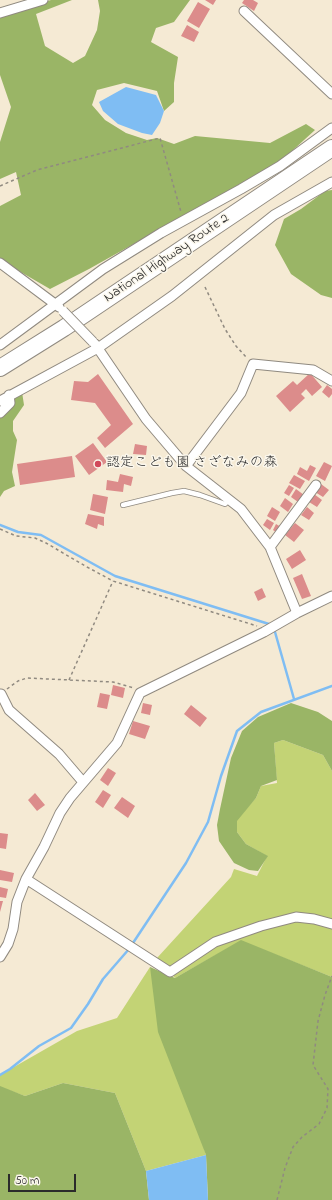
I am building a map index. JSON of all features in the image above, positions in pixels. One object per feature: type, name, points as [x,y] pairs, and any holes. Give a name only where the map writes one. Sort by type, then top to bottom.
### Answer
[{"type":"highway","name":"National Highway Route 2","points":[[0,368],[64,328],[332,148]]},
{"type":"street","points":[[0,13],[43,0]]},
{"type":"street","points":[[244,11],[332,94]]},
{"type":"street","points":[[0,345],[103,269],[161,233],[241,190],[280,166],[332,128]]},
{"type":"street","points":[[0,401],[95,345],[172,296],[274,215],[332,182]]},
{"type":"street","points":[[0,263],[56,304],[63,311],[95,345],[146,419],[186,466],[241,509],[270,547],[297,613]]},
{"type":"street","points":[[186,466],[241,393],[253,364],[313,370],[332,381]]},
{"type":"street","points":[[0,414],[10,403],[9,395]]},
{"type":"street","points":[[270,547],[316,485]]},
{"type":"street","points":[[0,957],[8,944],[13,928],[17,902],[26,879],[44,847],[60,813],[83,782],[117,743],[140,692],[264,632],[297,613],[332,596]]},
{"type":"street","points":[[1,694],[9,710],[59,754],[83,782]]},
{"type":"street","points":[[26,879],[170,972],[215,942],[261,926],[296,917],[314,919],[332,924]]},
{"type":"lane","points":[[123,505],[184,491],[225,504],[229,500]]},
{"type":"path","points":[[0,186],[36,170],[160,138],[182,216]]},
{"type":"path","points":[[205,287],[225,329],[236,346],[253,364]]},
{"type":"path","points":[[0,529],[16,536],[34,538],[43,541],[87,568],[113,581],[260,627],[264,632]]},
{"type":"path","points":[[69,680],[113,581]]},
{"type":"path","points":[[1,694],[18,681],[27,678],[113,682],[136,688],[140,692]]},
{"type":"path","points":[[278,1200],[285,1168],[293,1147],[319,1124],[327,1108],[328,1089],[313,1065],[318,1021],[332,976]]},
{"type":"green space","points":[[51,0],[72,0],[36,14],[45,46],[73,63],[85,56],[97,30],[100,11],[98,0],[190,0],[174,22],[156,28],[151,42],[178,57],[174,83],[174,102],[164,111],[157,91],[124,83],[97,90],[92,105],[105,120],[126,133],[147,140],[157,138],[174,144],[195,136],[270,143],[306,124],[315,130],[280,162],[89,269],[50,289],[0,260],[0,206],[21,195],[16,172],[0,179],[0,142],[11,107],[0,75],[0,15]]},
{"type":"green space","points":[[332,190],[332,298],[321,295],[291,274],[275,245],[284,219],[301,209],[325,191]]},
{"type":"green space","points":[[22,392],[24,405],[13,421],[13,431],[17,440],[12,472],[15,486],[4,491],[0,497],[0,414],[14,398]]},
{"type":"green space","points":[[291,703],[318,712],[332,721],[332,771],[323,755],[283,740],[274,743],[277,780],[261,786],[256,798],[237,821],[237,832],[246,844],[268,856],[258,871],[249,870],[234,863],[219,841],[217,825],[231,758],[242,731],[258,717]]},
{"type":"green space","points":[[283,740],[323,755],[332,771],[332,977],[241,941],[175,978],[157,958],[231,877],[234,869],[257,876],[267,856],[246,844],[237,832],[234,822],[256,798],[261,786],[277,783],[274,743]]},
{"type":"green space","points":[[241,940],[332,977],[332,1200],[208,1200],[206,1155],[158,1032],[150,967],[175,978]]},
{"type":"green space","points":[[150,967],[206,1155],[146,1171],[115,1093],[63,1083],[25,1096],[0,1087],[0,1075],[77,1031],[117,1018]]},
{"type":"green space","points":[[63,1083],[115,1093],[146,1171],[149,1200],[0,1200],[0,1086],[25,1096]]},
{"type":"water","points":[[126,87],[156,95],[164,111],[160,123],[152,135],[118,124],[103,111],[99,102]]},
{"type":"water","points":[[206,1155],[208,1200],[149,1200],[146,1171]]},
{"type":"building","points":[[205,0],[216,0],[213,5]]},
{"type":"building","points":[[244,0],[253,0],[258,3],[254,11],[242,3]]},
{"type":"building","points":[[198,2],[210,9],[199,28],[187,21]]},
{"type":"building","points":[[187,25],[199,32],[194,42],[181,36]]},
{"type":"building","points":[[310,373],[322,387],[312,396],[306,389],[301,394],[305,398],[290,412],[276,396],[293,381],[297,385]]},
{"type":"building","points":[[98,374],[133,424],[105,448],[97,438],[111,425],[95,403],[71,400],[74,381],[88,382]]},
{"type":"building","points":[[327,385],[332,389],[332,394],[329,398],[322,392]]},
{"type":"building","points":[[93,443],[107,462],[89,475],[75,456]]},
{"type":"building","points":[[135,444],[147,446],[146,455],[133,454]]},
{"type":"building","points":[[72,456],[75,477],[20,485],[17,464]]},
{"type":"building","points":[[324,462],[332,466],[325,481],[316,476]]},
{"type":"building","points":[[310,465],[316,468],[309,481],[297,474],[300,467],[307,471]]},
{"type":"building","points":[[120,474],[133,477],[131,486],[124,484],[123,492],[106,490],[107,480],[118,482]]},
{"type":"building","points":[[294,475],[305,481],[300,489],[289,483]]},
{"type":"building","points":[[321,484],[329,490],[323,497],[315,492]]},
{"type":"building","points":[[289,485],[294,488],[289,496],[284,493]]},
{"type":"building","points":[[296,489],[304,495],[298,502],[291,497]]},
{"type":"building","points":[[93,494],[108,497],[105,514],[90,510]]},
{"type":"building","points":[[314,494],[322,500],[317,507],[309,502]]},
{"type":"building","points":[[285,498],[293,504],[288,512],[280,506]]},
{"type":"building","points":[[272,507],[280,512],[275,521],[267,516]]},
{"type":"building","points":[[307,507],[314,513],[309,520],[301,515]]},
{"type":"building","points":[[88,514],[104,517],[104,526],[98,524],[97,529],[85,524]]},
{"type":"building","points":[[267,519],[274,523],[270,530],[263,525]]},
{"type":"building","points":[[295,523],[304,530],[294,542],[285,535]]},
{"type":"building","points":[[276,524],[281,527],[277,533],[273,530]]},
{"type":"building","points":[[300,550],[306,560],[292,569],[286,559]]},
{"type":"building","points":[[302,574],[311,596],[302,599],[293,578]]},
{"type":"building","points":[[262,588],[266,597],[258,601],[254,592]]},
{"type":"building","points":[[113,685],[125,688],[123,698],[111,695]]},
{"type":"building","points":[[100,693],[110,695],[107,709],[97,707]]},
{"type":"building","points":[[143,703],[152,705],[150,715],[141,713]]},
{"type":"building","points":[[191,705],[207,718],[200,727],[184,714]]},
{"type":"building","points":[[133,721],[150,726],[145,739],[129,734]]},
{"type":"building","points":[[108,768],[116,773],[108,786],[100,780]]},
{"type":"building","points":[[103,790],[111,795],[103,808],[95,802]]},
{"type":"building","points":[[35,793],[45,805],[37,811],[28,800]]},
{"type":"building","points":[[122,797],[135,806],[128,818],[114,808]]},
{"type":"building","points":[[0,833],[8,834],[6,849],[0,848]]},
{"type":"building","points":[[0,870],[14,873],[12,882],[0,880]]},
{"type":"building","points":[[0,887],[8,889],[6,898],[0,897]]},
{"type":"building","points":[[0,901],[3,901],[0,912]]},
{"type":"waterway","points":[[0,525],[18,532],[41,535],[115,576],[269,624]]},
{"type":"waterway","points":[[275,632],[294,699]]},
{"type":"waterway","points":[[0,1075],[39,1046],[71,1028],[103,979],[129,949],[186,863],[208,822],[221,776],[237,731],[261,712],[332,686]]},
{"type":"place","name":"認定こども園 さざなみの森","points":[[98,464]]}]
